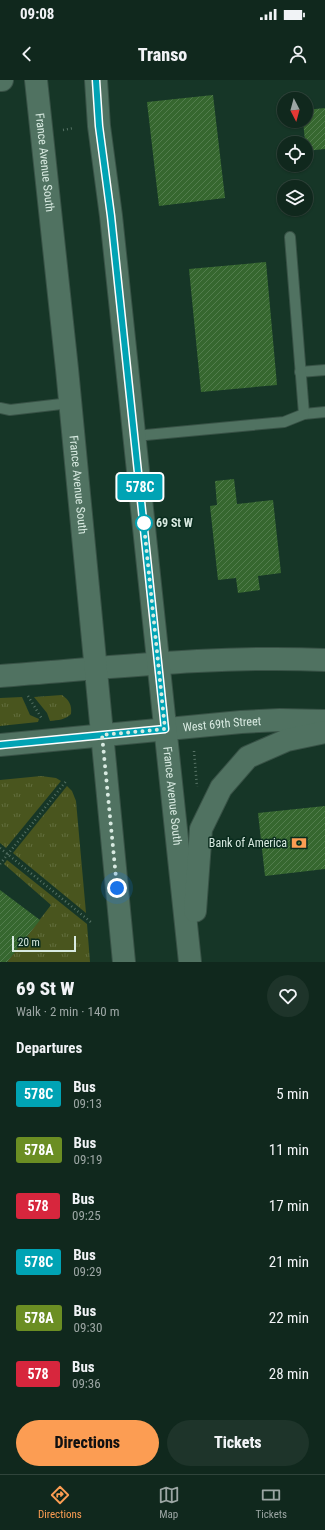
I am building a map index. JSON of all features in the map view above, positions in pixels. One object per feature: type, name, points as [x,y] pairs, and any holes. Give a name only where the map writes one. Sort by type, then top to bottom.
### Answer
[{"type":"main road","name":"France Avenue South","points":[[36,80],[70,403],[124,962]]},
{"type":"main road","name":"France Avenue South","points":[[96,80],[99,126],[111,216],[191,962]]},
{"type":"main road","points":[[0,676],[158,663],[280,658],[325,660]]},
{"type":"main road","name":"West 69th Street","points":[[0,746],[165,729],[280,720],[325,721]]},
{"type":"main road","points":[[191,962],[200,829],[221,788],[248,757],[287,740],[325,732]]},
{"type":"lane","points":[[290,237],[304,414]]},
{"type":"lane","points":[[300,372],[325,370]]},
{"type":"lane","points":[[0,408],[10,410],[70,403]]},
{"type":"lane","points":[[134,436],[284,422],[304,414],[325,412]]},
{"type":"path","points":[[60,130],[74,128]]},
{"type":"path","points":[[28,696],[44,721]]},
{"type":"path","points":[[194,752],[197,791]]},
{"type":"path","points":[[0,864],[67,780]]},
{"type":"path","points":[[0,848],[92,923]]},
{"type":"green space","points":[[62,695],[70,703],[71,714],[64,719],[50,721],[47,713],[34,697]]},
{"type":"green space","points":[[22,697],[30,715],[39,719],[38,722],[0,726],[0,698]]},
{"type":"green space","points":[[41,776],[56,778],[61,781],[6,848],[0,843],[0,780]]},
{"type":"green space","points":[[67,786],[72,791],[76,801],[86,913],[13,853]]},
{"type":"green space","points":[[7,860],[87,924],[90,962],[7,962],[51,905],[4,864]]},
{"type":"building","points":[[213,95],[225,198],[159,206],[147,102]]},
{"type":"building","points":[[325,108],[325,149],[313,150],[313,136],[304,136],[304,128],[313,128],[313,109]]},
{"type":"building","points":[[266,262],[277,385],[201,392],[189,269]]},
{"type":"building","points":[[234,479],[237,504],[273,500],[281,573],[258,576],[260,590],[238,593],[236,578],[218,580],[210,506],[217,505],[215,481]]},
{"type":"building","points":[[325,806],[325,869],[265,876],[258,813]]},
{"type":"building","points":[[0,890],[40,920],[7,962],[0,962]]},
{"type":"bus line","name":"578C","points":[[0,745],[165,729],[111,216],[99,126],[96,80]]},
{"type":"place","name":"69 St W","points":[[144,523]]},
{"type":"place","name":"Bank of America","points":[[299,843]]},
{"type":"route","points":[[117,888],[102,735],[165,729],[143,516],[144,523]]}]
